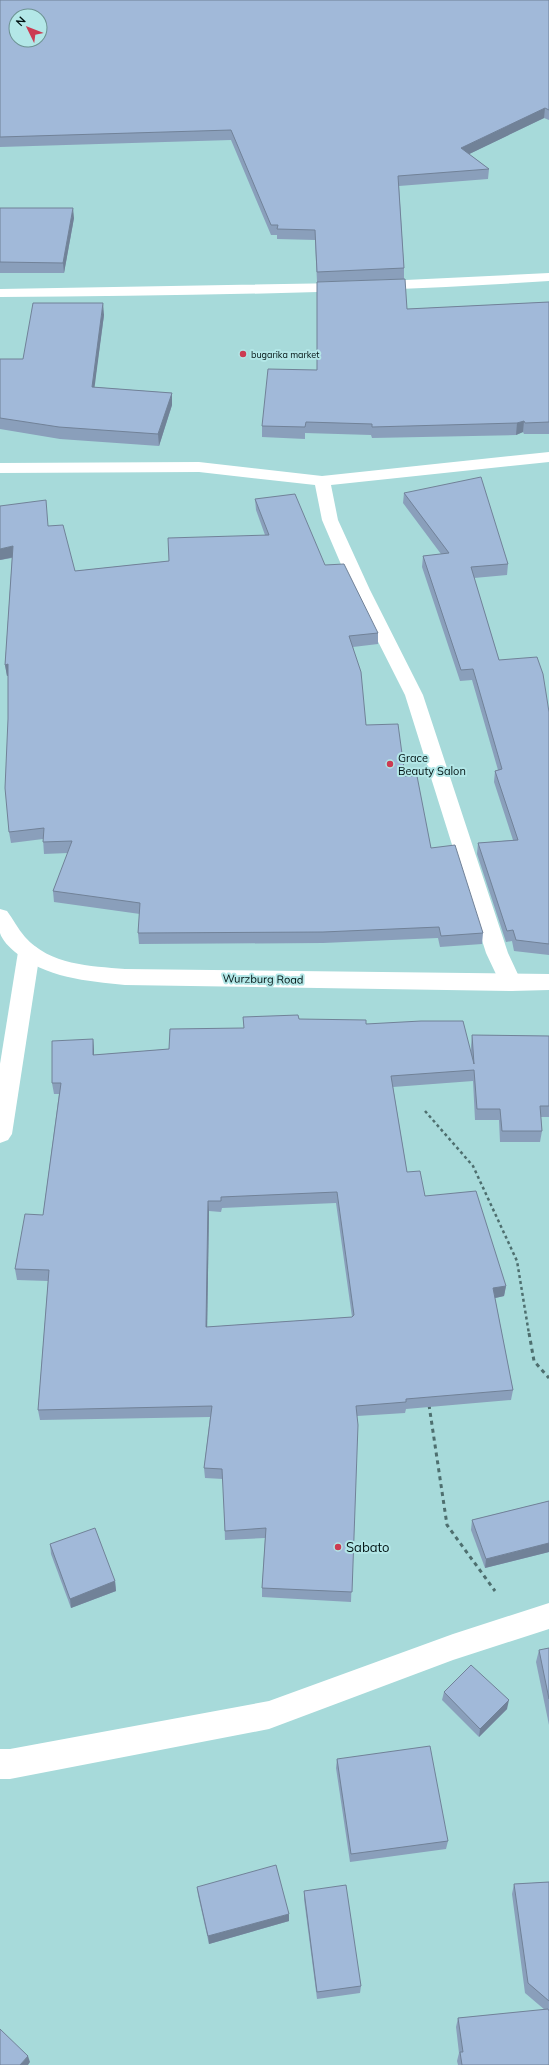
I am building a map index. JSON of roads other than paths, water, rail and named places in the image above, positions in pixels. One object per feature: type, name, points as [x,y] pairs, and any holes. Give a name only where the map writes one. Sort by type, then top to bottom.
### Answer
[{"type":"street","points":[[0,293],[256,290],[462,283],[549,277]]},
{"type":"street","points":[[0,288],[25,293]]},
{"type":"street","points":[[0,468],[199,467],[322,480],[549,457]]},
{"type":"street","points":[[322,480],[330,520],[362,590],[414,695],[492,938],[511,983]]},
{"type":"street","name":"Wurzburg Road","points":[[0,916],[19,944],[41,960],[59,967],[86,973],[125,977],[511,983],[549,982]]},
{"type":"street","points":[[0,1134],[29,952]]},
{"type":"street","points":[[0,1764],[10,1764],[269,1715],[453,1647],[549,1616]]},
{"type":"place","name":"bugarika market","points":[[243,354]]},
{"type":"place","name":"Grace Beauty Salon","points":[[390,764]]},
{"type":"place","name":"Sabato","points":[[338,1547]]}]
